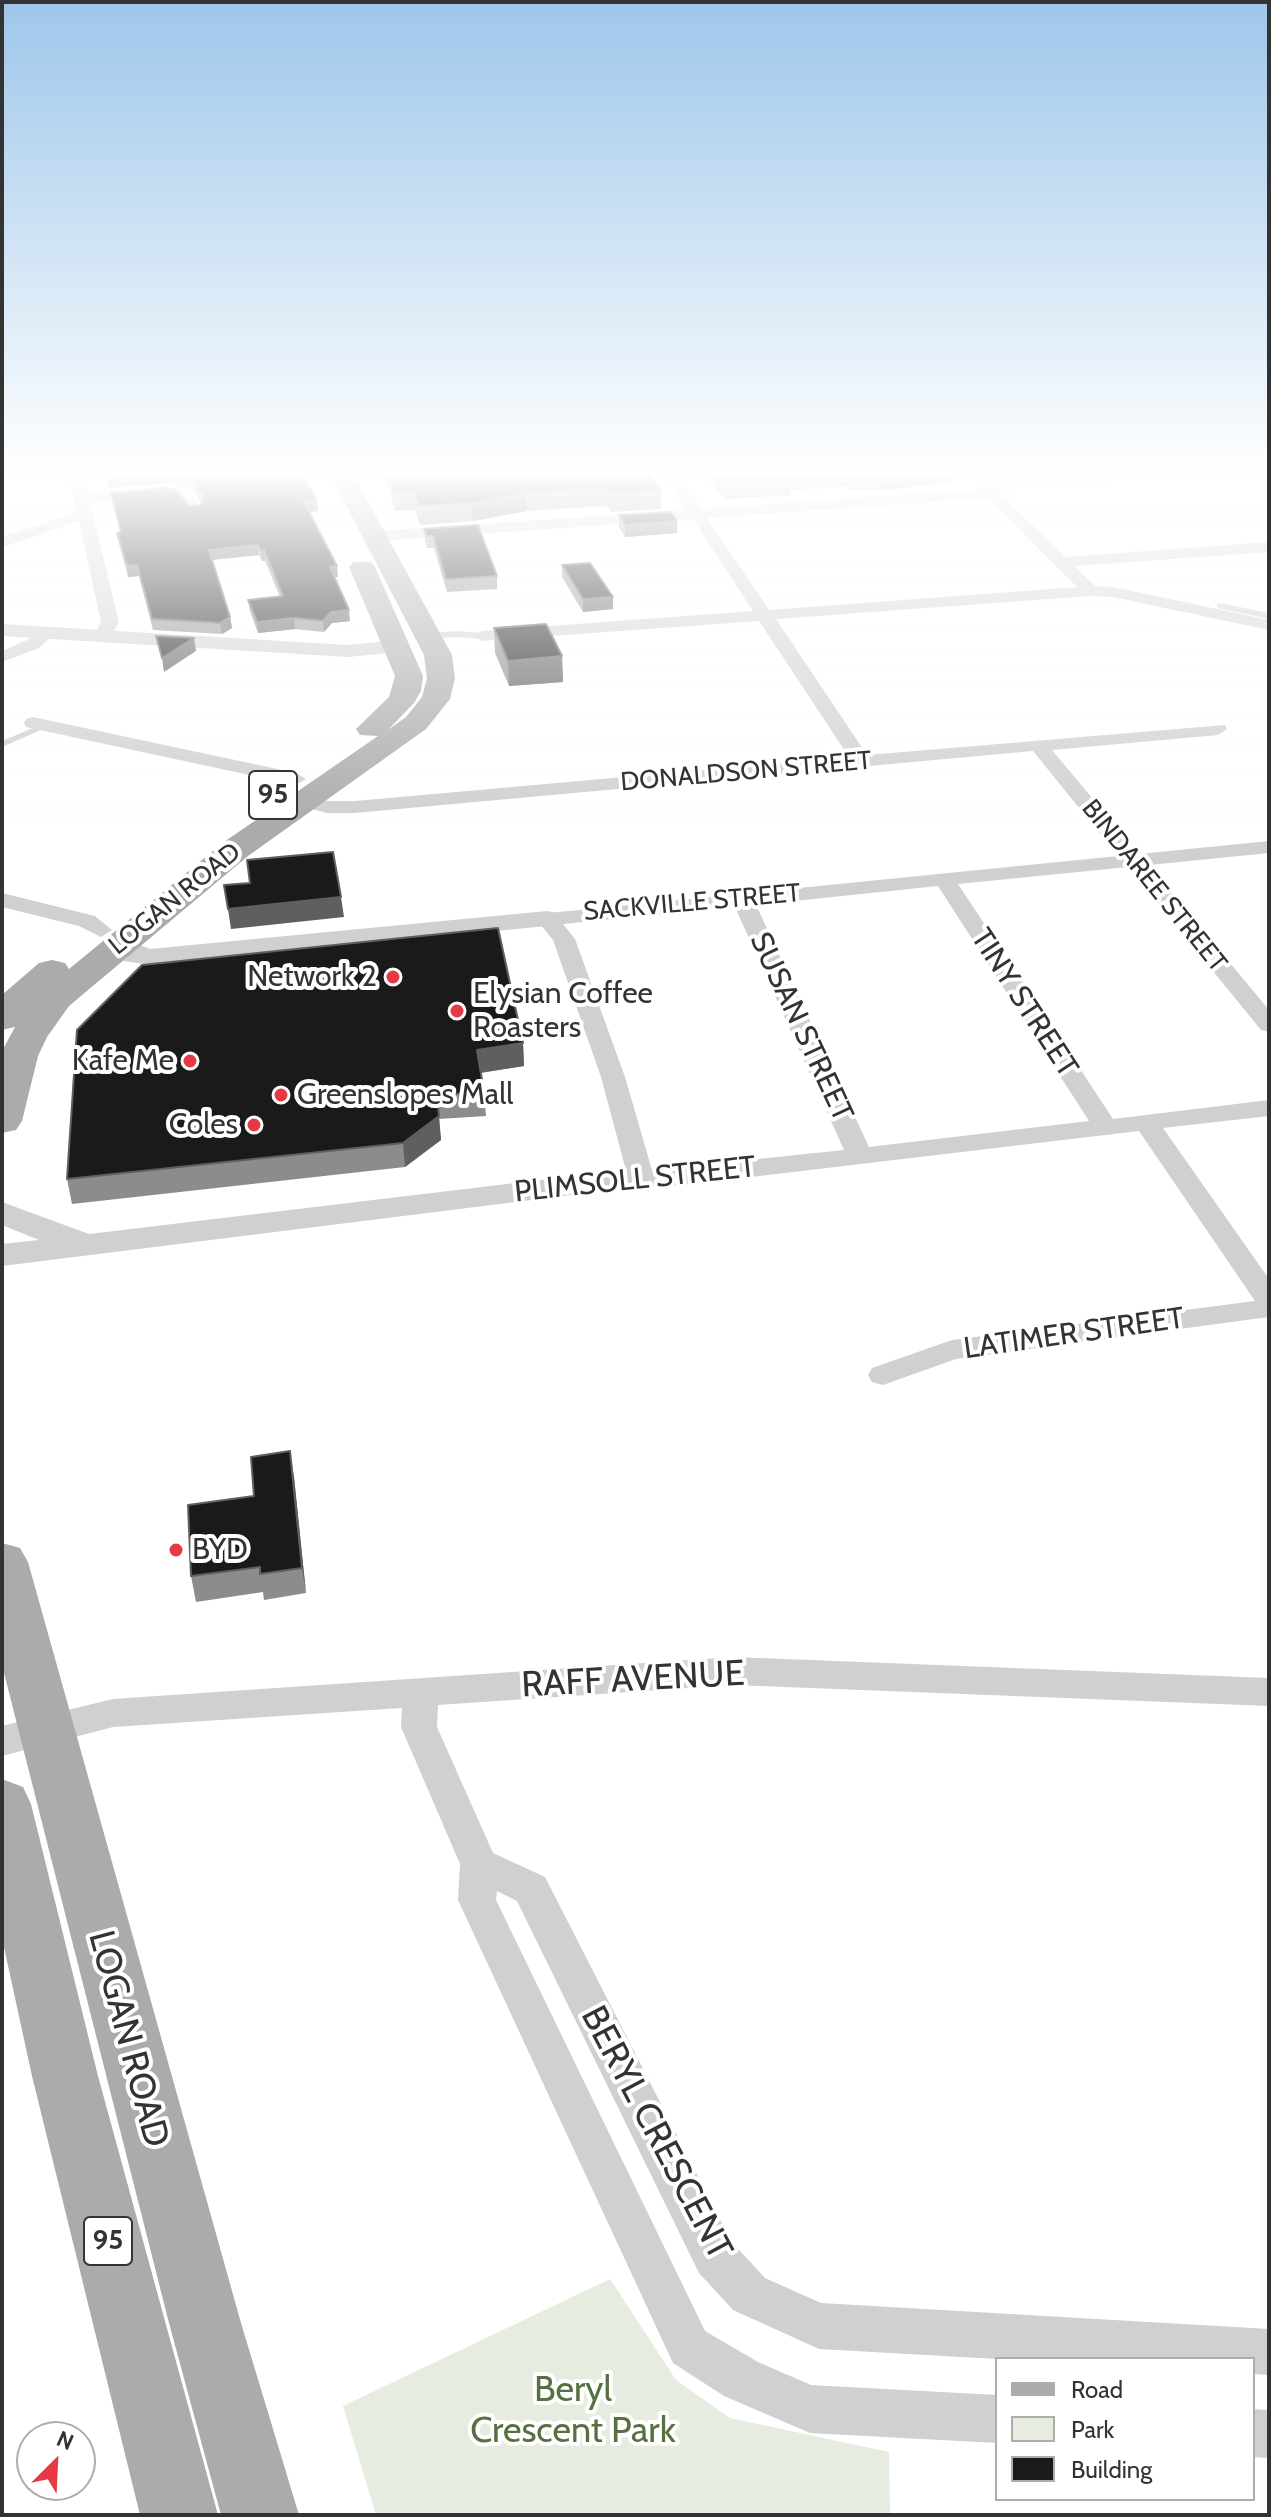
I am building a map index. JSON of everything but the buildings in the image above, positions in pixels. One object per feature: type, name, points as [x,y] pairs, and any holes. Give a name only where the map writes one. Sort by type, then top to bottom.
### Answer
[{"type":"main road","name":"LOGAN ROAD","points":[[2,1019],[30,989],[236,849],[399,703],[407,691],[409,676],[378,593]]},
{"type":"main road","name":"LOGAN ROAD","points":[[300,790],[416,723],[436,699],[441,665],[406,593]]},
{"type":"main road","points":[[397,646],[428,636]]},
{"type":"main road","name":"LOGAN ROAD","points":[[3,1109],[19,1056],[43,1015],[110,937]]},
{"type":"main road","name":"LOGAN ROAD","points":[[2,1562],[24,1735],[205,2323],[260,2515]]},
{"type":"main road","name":"LOGAN ROAD","points":[[2,1804],[65,2076],[179,2515]]},
{"type":"street","points":[[103,636],[110,622],[104,593]]},
{"type":"street","points":[[750,593],[862,762]]},
{"type":"street","points":[[482,636],[1052,593]]},
{"type":"street","points":[[1121,593],[1269,625]]},
{"type":"street","points":[[2,630],[348,651],[397,646]]},
{"type":"street","points":[[2,657],[33,644],[47,632]]},
{"type":"street","name":"DONALDSON STREET","points":[[38,725],[300,790],[331,808],[1218,729]]},
{"type":"street","name":"BINDAREE STREET","points":[[1039,746],[1269,1025]]},
{"type":"street","name":"SACKVILLE STREET","points":[[110,937],[134,955],[150,957],[1269,847]]},
{"type":"street","name":"TINY STREET","points":[[943,878],[1106,1128]]},
{"type":"street","name":"SUSAN STREET","points":[[742,899],[859,1155]]},
{"type":"street","points":[[2,900],[82,919],[110,937]]},
{"type":"street","points":[[547,919],[564,939],[613,1077],[641,1178]]},
{"type":"street","name":"PLIMSOLL STREET","points":[[2,1255],[641,1178],[675,1178],[1269,1108]]},
{"type":"street","points":[[1147,1124],[1269,1300]]},
{"type":"street","points":[[2,1212],[50,1233],[108,1241]]},
{"type":"street","name":"LATIMER STREET","points":[[883,1375],[952,1350],[1269,1308]]},
{"type":"street","name":"RAFF AVENUE","points":[[24,1735],[113,1713],[734,1671],[1269,1692]]},
{"type":"street","name":"BERYL CRESCENT","points":[[421,1693],[419,1727],[479,1864],[477,1900],[689,2347],[741,2379],[810,2409],[995,2419]]},
{"type":"street","name":"BERYL CRESCENT","points":[[479,1864],[531,1889],[715,2257],[749,2294],[819,2326],[1269,2352]]},
{"type":"lane","points":[[1220,606],[1269,616]]},
{"type":"lane","points":[[428,636],[482,636]]},
{"type":"lane","points":[[2,744],[38,725]]},
{"type":"green space","name":"Beryl Crescent Park","points":[[610,2279],[676,2380],[730,2418],[889,2452],[890,2515],[376,2515],[343,2406]]},
{"type":"place","name":"Network 2","points":[[393,977]]},
{"type":"place","name":"Elysian Coffee Roasters","points":[[457,1011]]},
{"type":"place","name":"Kafe Me","points":[[190,1061]]},
{"type":"place","name":"Greenslopes Mall","points":[[281,1095]]},
{"type":"place","name":"Coles","points":[[254,1125]]},
{"type":"place","name":"BYD","points":[[176,1550]]}]
